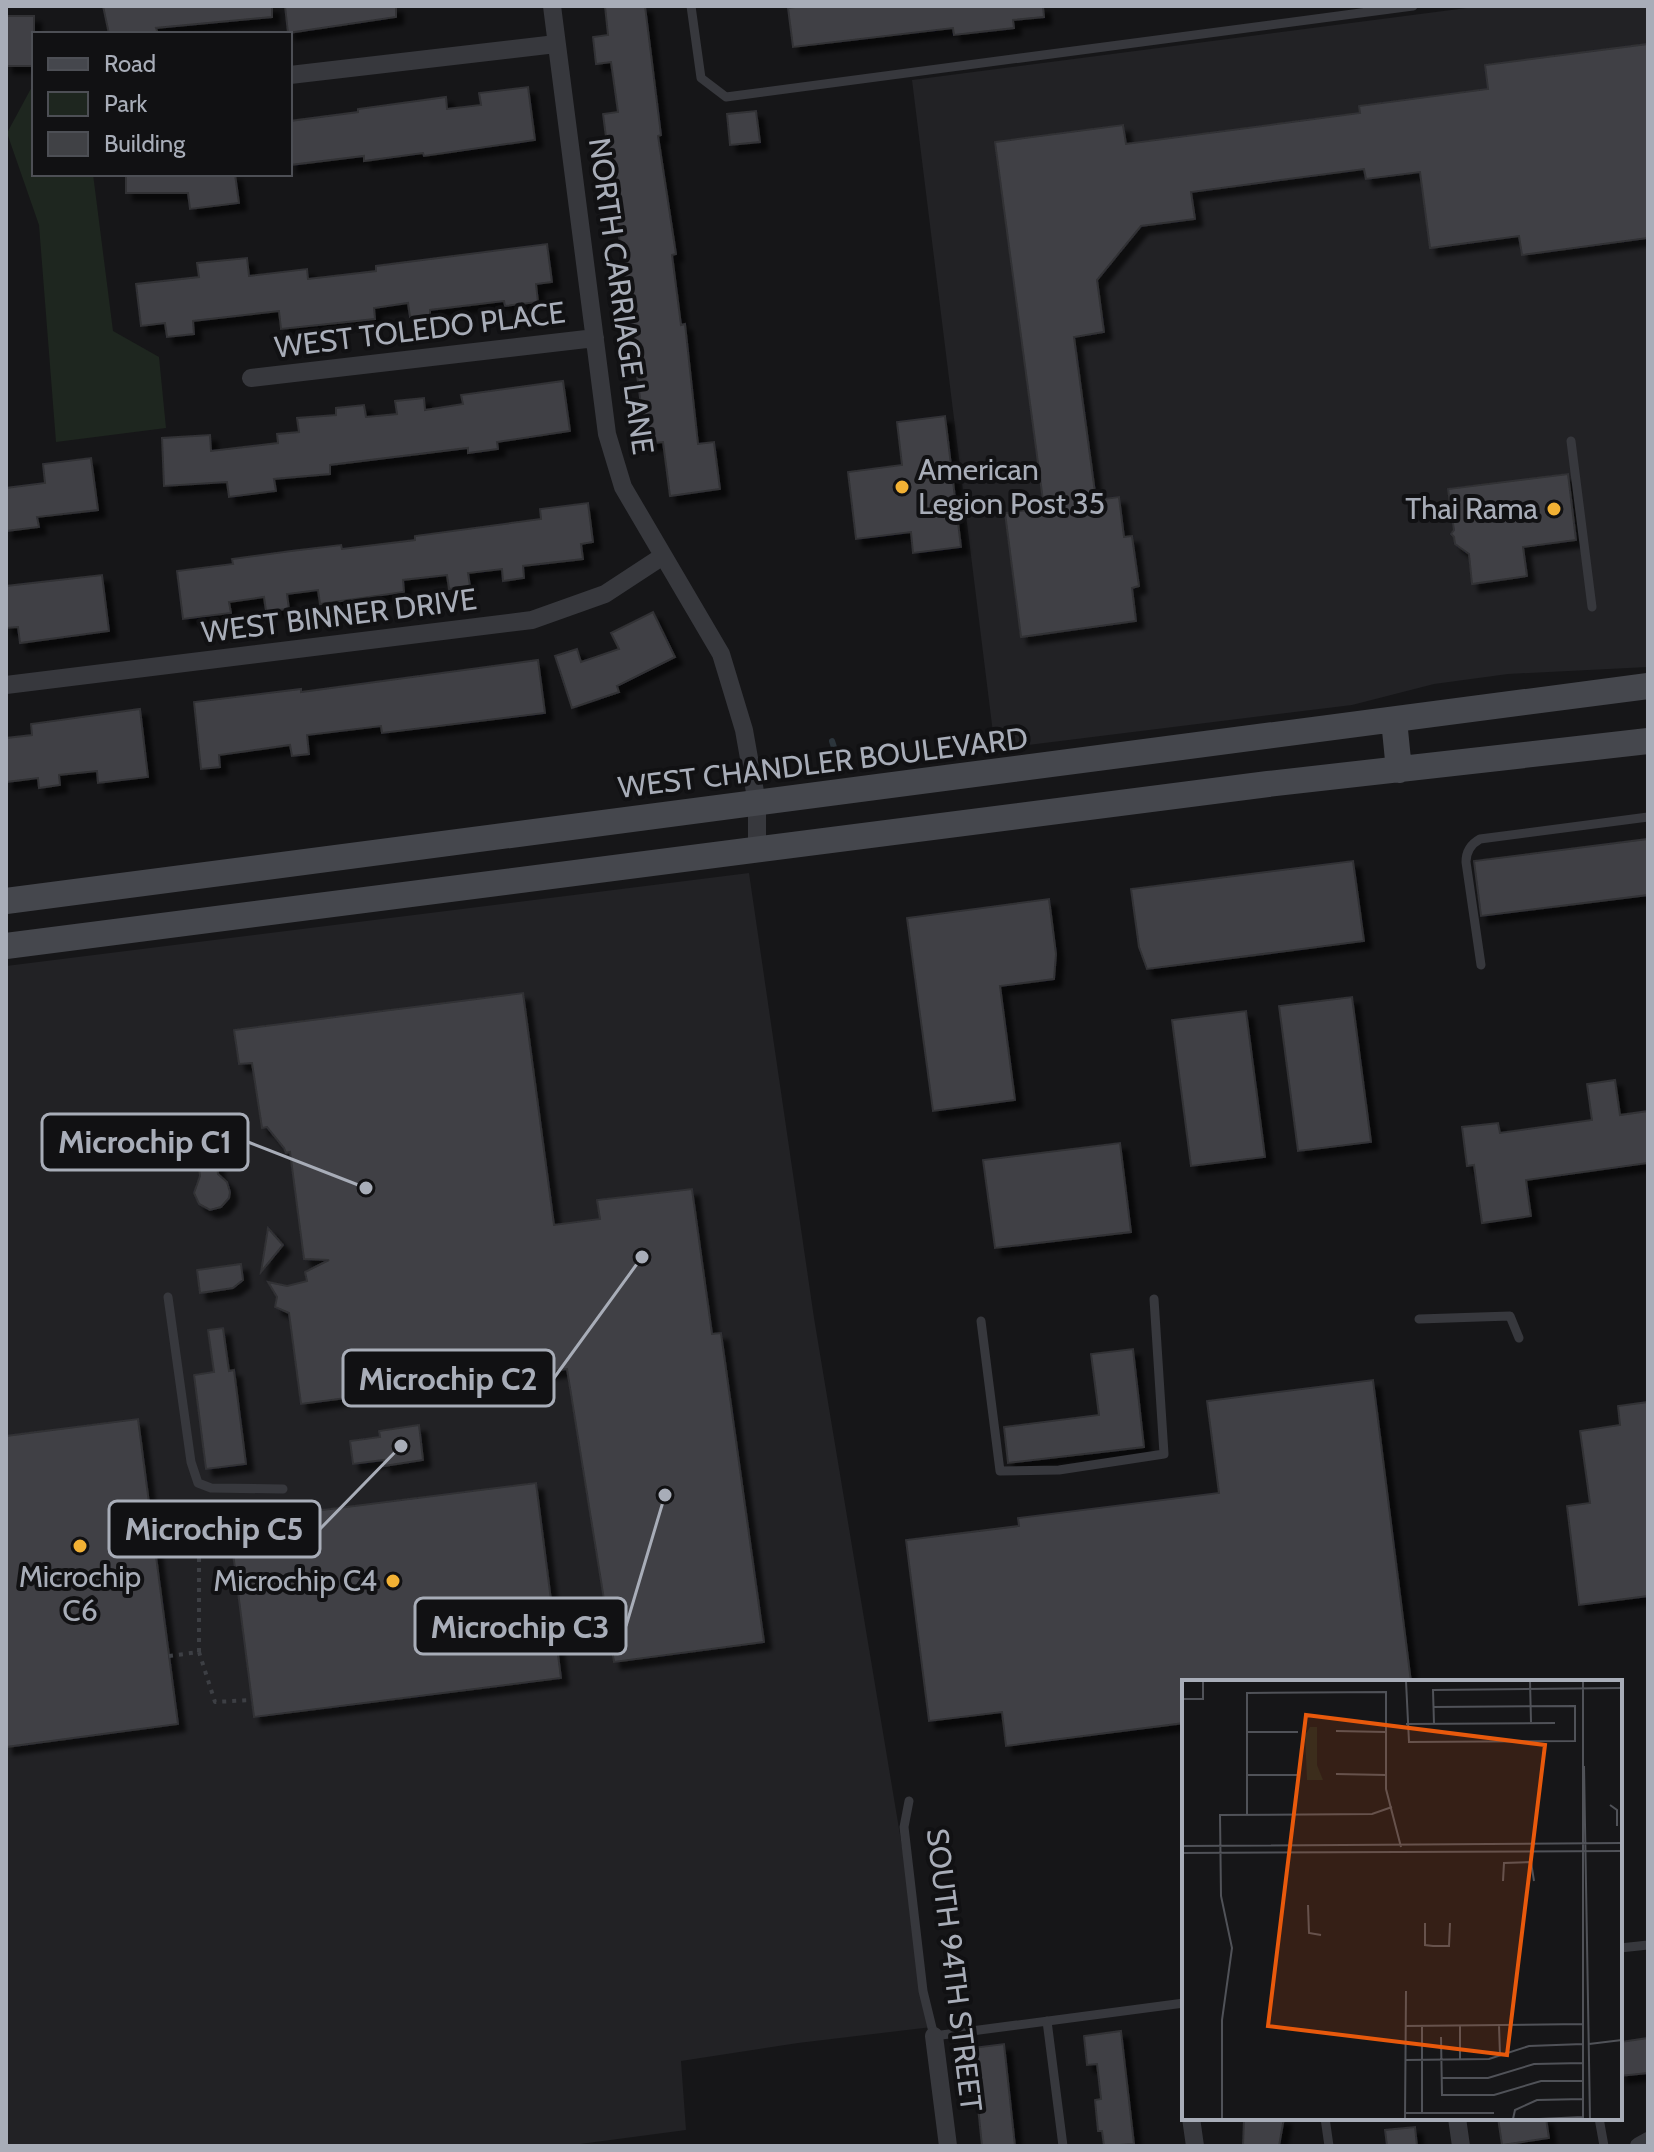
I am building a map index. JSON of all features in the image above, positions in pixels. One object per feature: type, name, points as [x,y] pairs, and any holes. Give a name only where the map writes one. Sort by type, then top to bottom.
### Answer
[{"type":"main road","name":"WEST CHANDLER BOULEVARD","points":[[6,901],[1648,686]]},
{"type":"main road","points":[[1394,720],[1399,770]]},
{"type":"main road","points":[[6,946],[757,849],[1648,741]]},
{"type":"street","name":"NORTH CARRIAGE LANE","points":[[552,6],[607,434],[623,487],[721,654],[744,730],[757,803],[757,849]]},
{"type":"street","points":[[292,75],[556,44]]},
{"type":"street","name":"WEST TOLEDO PLACE","points":[[251,378],[595,338]]},
{"type":"street","name":"WEST BINNER DRIVE","points":[[6,685],[532,620],[605,594],[663,556]]},
{"type":"street","name":"SOUTH 94TH STREET","points":[[934,2036],[948,2146]]},
{"type":"street","points":[[1191,2120],[1195,2146]]},
{"type":"street","points":[[1457,2120],[1461,2146]]},
{"type":"street","points":[[1639,2146],[1648,2141]]},
{"type":"lane","points":[[691,6],[701,78],[726,97],[1413,6]]},
{"type":"lane","points":[[1571,441],[1592,607]]},
{"type":"lane","points":[[1481,965],[1466,862],[1472,845],[1480,839],[1648,817]]},
{"type":"lane","points":[[168,1297],[191,1462],[198,1483],[211,1488],[283,1489]]},
{"type":"lane","points":[[981,1321],[1000,1471],[1059,1470],[1164,1454],[1154,1299]]},
{"type":"lane","points":[[1419,1319],[1510,1316],[1519,1338]]},
{"type":"lane","name":"SOUTH 94TH STREET","points":[[909,1801],[904,1827],[923,1991],[934,2036]]},
{"type":"lane","points":[[1622,1948],[1648,1945]]},
{"type":"lane","points":[[934,2036],[1182,2003]]},
{"type":"lane","points":[[1047,2021],[1063,2146]]},
{"type":"lane","points":[[1325,2120],[1329,2146]]},
{"type":"lane","points":[[1599,2120],[1604,2146]]},
{"type":"path","points":[[228,1521],[199,1539],[199,1652],[215,1702],[252,1700]]},
{"type":"path","points":[[169,1656],[199,1652]]},
{"type":"shaded area","points":[[1482,6],[1648,6],[1648,667],[1508,674],[1434,684],[1352,705],[995,749],[912,80]]},
{"type":"shaded area","points":[[749,873],[814,1318],[932,2027],[681,2061],[686,2130],[565,2146],[6,2146],[6,966]]},
{"type":"green space","points":[[32,87],[32,176],[93,176],[113,331],[159,357],[166,428],[56,442],[39,225],[7,133]]},
{"type":"building","points":[[103,6],[272,6],[272,17],[156,28],[157,32],[109,32]]},
{"type":"building","points":[[285,6],[396,6],[396,17],[288,32]]},
{"type":"building","points":[[605,6],[645,6],[661,135],[658,136],[676,254],[672,255],[681,325],[685,324],[698,444],[714,442],[720,489],[670,496],[663,442],[646,444],[603,114],[618,112],[611,62],[596,64],[593,37],[608,35]]},
{"type":"building","points":[[1043,6],[1044,17],[1013,20],[1014,28],[954,35],[953,28],[793,47],[788,8]]},
{"type":"building","points":[[6,16],[34,16],[32,66],[6,66]]},
{"type":"building","points":[[1648,44],[1648,238],[1522,255],[1519,236],[1430,248],[1420,172],[1366,179],[1364,169],[1191,192],[1195,219],[1141,226],[1097,280],[1104,332],[1074,337],[1096,500],[1119,497],[1124,537],[1132,536],[1139,586],[1132,588],[1136,621],[1021,637],[1005,513],[1044,508],[995,142],[1123,125],[1126,144],[1360,113],[1359,106],[1488,89],[1485,65]]},
{"type":"building","points":[[528,87],[535,140],[424,156],[423,153],[364,161],[364,156],[292,165],[292,121],[446,97],[447,109],[481,105],[479,93]]},
{"type":"building","points":[[756,111],[760,142],[730,145],[727,114]]},
{"type":"building","points":[[126,176],[235,176],[239,203],[190,209],[188,193],[126,193]]},
{"type":"building","points":[[547,244],[552,282],[536,284],[538,302],[505,306],[504,301],[430,310],[430,315],[410,317],[408,303],[374,308],[375,319],[281,329],[279,311],[193,321],[194,334],[167,337],[165,323],[141,326],[136,284],[199,277],[197,263],[247,258],[249,276],[307,269],[308,279],[376,271],[376,266]]},
{"type":"building","points":[[563,381],[570,431],[497,442],[498,449],[468,453],[468,448],[330,465],[330,474],[274,479],[276,491],[229,497],[227,482],[164,486],[162,438],[210,435],[211,451],[278,443],[277,434],[299,432],[297,418],[336,415],[336,408],[364,405],[366,417],[397,414],[395,401],[424,398],[425,410],[463,404],[461,395]]},
{"type":"building","name":"American Legion Post 35","points":[[945,416],[961,547],[913,553],[911,532],[856,539],[848,472],[902,465],[897,422]]},
{"type":"building","points":[[91,458],[98,510],[37,517],[39,527],[6,531],[6,488],[45,483],[43,464]]},
{"type":"building","points":[[1568,474],[1576,540],[1523,547],[1527,576],[1472,584],[1469,554],[1455,544],[1451,534],[1454,530],[1448,489]]},
{"type":"building","points":[[588,503],[593,542],[581,544],[583,559],[523,566],[524,578],[503,581],[502,569],[468,573],[470,586],[449,589],[447,575],[403,580],[404,592],[320,604],[318,590],[287,594],[289,609],[266,611],[264,597],[229,602],[231,613],[183,619],[177,571],[233,564],[232,559],[291,551],[341,545],[342,549],[415,540],[415,536],[541,519],[540,509]]},
{"type":"building","points":[[102,575],[109,631],[20,643],[18,627],[6,628],[6,586]]},
{"type":"building","points":[[653,612],[675,657],[617,686],[619,692],[572,708],[555,656],[577,649],[581,662],[619,649],[611,633]]},
{"type":"building","points":[[538,660],[545,713],[382,733],[381,726],[307,735],[309,754],[292,756],[290,745],[219,755],[220,767],[201,769],[194,702],[301,689],[301,692]]},
{"type":"building","points":[[140,709],[148,777],[98,783],[97,771],[59,775],[60,785],[39,788],[38,778],[6,782],[6,738],[32,735],[31,724]]},
{"type":"building","points":[[1648,839],[1648,895],[1481,916],[1474,861]]},
{"type":"building","points":[[1353,861],[1364,941],[1147,969],[1139,947],[1131,889]]},
{"type":"building","points":[[1049,899],[1056,954],[1054,979],[1000,986],[1015,1100],[933,1111],[907,918]]},
{"type":"building","points":[[523,993],[554,1225],[600,1219],[597,1200],[692,1189],[712,1334],[721,1333],[764,1642],[614,1662],[567,1369],[301,1404],[289,1313],[275,1307],[277,1297],[268,1282],[287,1286],[307,1281],[305,1272],[329,1260],[304,1259],[290,1152],[286,1153],[267,1127],[262,1128],[252,1063],[239,1064],[234,1030]]},
{"type":"building","points":[[1352,997],[1371,1142],[1298,1151],[1279,1006]]},
{"type":"building","points":[[1246,1011],[1265,1157],[1191,1166],[1172,1020]]},
{"type":"building","points":[[1615,1080],[1620,1115],[1648,1111],[1648,1163],[1526,1180],[1531,1216],[1482,1223],[1474,1165],[1467,1166],[1462,1127],[1498,1123],[1500,1133],[1592,1120],[1587,1084]]},
{"type":"building","points":[[214,1139],[218,1174],[227,1182],[230,1192],[221,1207],[210,1210],[199,1204],[194,1193],[200,1176],[196,1140]]},
{"type":"building","points":[[1120,1143],[1131,1232],[995,1248],[983,1160]]},
{"type":"building","points":[[268,1228],[283,1245],[261,1272]]},
{"type":"building","points":[[241,1264],[243,1280],[233,1288],[200,1293],[197,1270]]},
{"type":"building","points":[[223,1328],[229,1371],[234,1370],[246,1464],[206,1469],[194,1375],[214,1372],[208,1330]]},
{"type":"building","points":[[1133,1349],[1144,1447],[1008,1463],[1004,1427],[1099,1415],[1091,1354]]},
{"type":"building","points":[[1373,1380],[1411,1680],[1182,1680],[1182,1723],[1006,1746],[1002,1712],[929,1721],[906,1540],[1019,1526],[1018,1518],[1219,1493],[1207,1401]]},
{"type":"building","points":[[1648,1402],[1648,1596],[1579,1605],[1567,1506],[1590,1503],[1580,1431],[1620,1425],[1618,1406]]},
{"type":"building","name":"Microchip C6","points":[[138,1419],[178,1724],[6,1747],[6,1436]]},
{"type":"building","points":[[419,1425],[423,1460],[384,1466],[384,1460],[353,1464],[350,1441],[380,1437],[379,1431]]},
{"type":"building","name":"Microchip C4","points":[[536,1483],[561,1678],[254,1717],[229,1522]]},
{"type":"building","points":[[1121,2031],[1134,2144],[1104,2146],[1102,2131],[1098,2131],[1095,2100],[1101,2099],[1097,2064],[1087,2065],[1084,2036]]},
{"type":"building","points":[[1648,2038],[1648,2073],[1622,2076],[1622,2042]]},
{"type":"building","points":[[1004,2044],[1015,2146],[982,2146],[972,2048]]},
{"type":"building","points":[[1244,2120],[1284,2120],[1279,2146],[1243,2146]]},
{"type":"building","points":[[1498,2120],[1546,2120],[1549,2138],[1502,2145]]},
{"type":"building","points":[[1415,2127],[1417,2146],[1387,2146],[1385,2130]]},
{"type":"waterway","points":[[832,741],[839,763]]},
{"type":"place","name":"American Legion Post 35","points":[[902,487]]},
{"type":"place","name":"Thai Rama","points":[[1554,509]]},
{"type":"place","name":"Microchip C1","points":[[366,1188]]},
{"type":"place","name":"Microchip C2","points":[[642,1257]]},
{"type":"place","name":"Microchip C5","points":[[401,1446]]},
{"type":"place","name":"Microchip C3","points":[[665,1495]]},
{"type":"place","name":"Microchip C6","points":[[80,1546]]},
{"type":"place","name":"Microchip C4","points":[[393,1581]]}]
